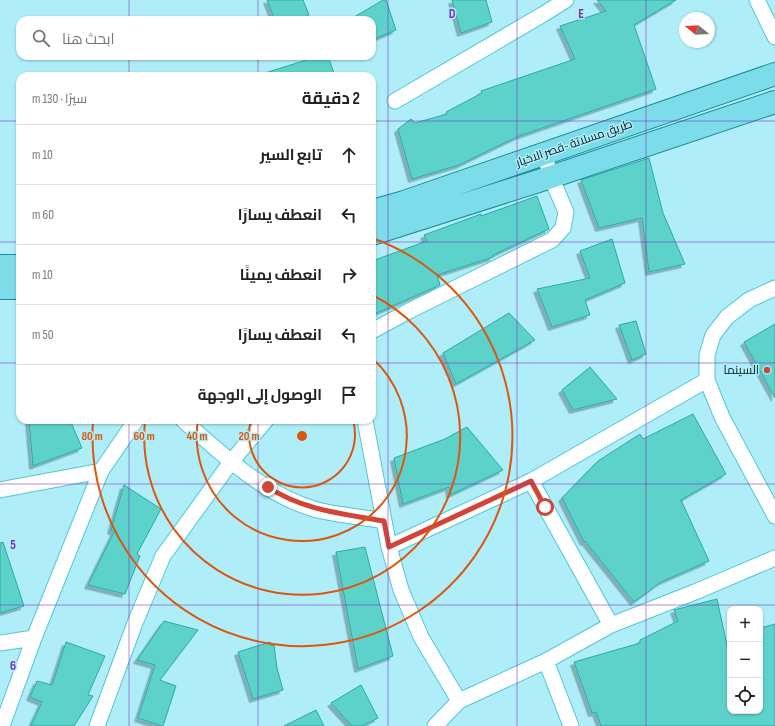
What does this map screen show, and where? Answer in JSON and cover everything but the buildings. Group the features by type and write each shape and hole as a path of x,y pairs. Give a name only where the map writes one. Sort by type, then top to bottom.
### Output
{"main road":[{"name":"طريق مسلاتة -قصر الاخيار","path":"376,210 404,202 775,74"},
{"path":"376,233 552,177 775,102"},
{"path":"0,266 16,266"},
{"path":"0,288 16,288"}],"street":[{"path":"395,101 566,0"},
{"path":"757,0 775,37"},
{"path":"376,329 552,240 563,228 566,212 544,153"},
{"path":"775,288 749,300 727,317 713,335 708,355 707,380 722,417 775,516"},
{"path":"389,547 531,481 707,380"},
{"path":"2,726 34,638 101,471 133,424"},
{"path":"188,424 231,462 280,496 317,510 384,521"},
{"path":"97,726 135,623 163,556 231,462 263,424"},
{"path":"366,424 389,547 401,590 421,637 459,700"},
{"path":"0,490 101,471"},
{"path":"531,481 611,625"},
{"path":"435,726 459,700 546,661 611,625 775,558"},
{"path":"0,643 34,638"},
{"path":"546,661 571,726"}],"place":[{"name":"السينما","path":"767,370"}],"route":[{"path":"268,487 280,496 317,510 384,521 389,547 531,481 545,507"}]}
